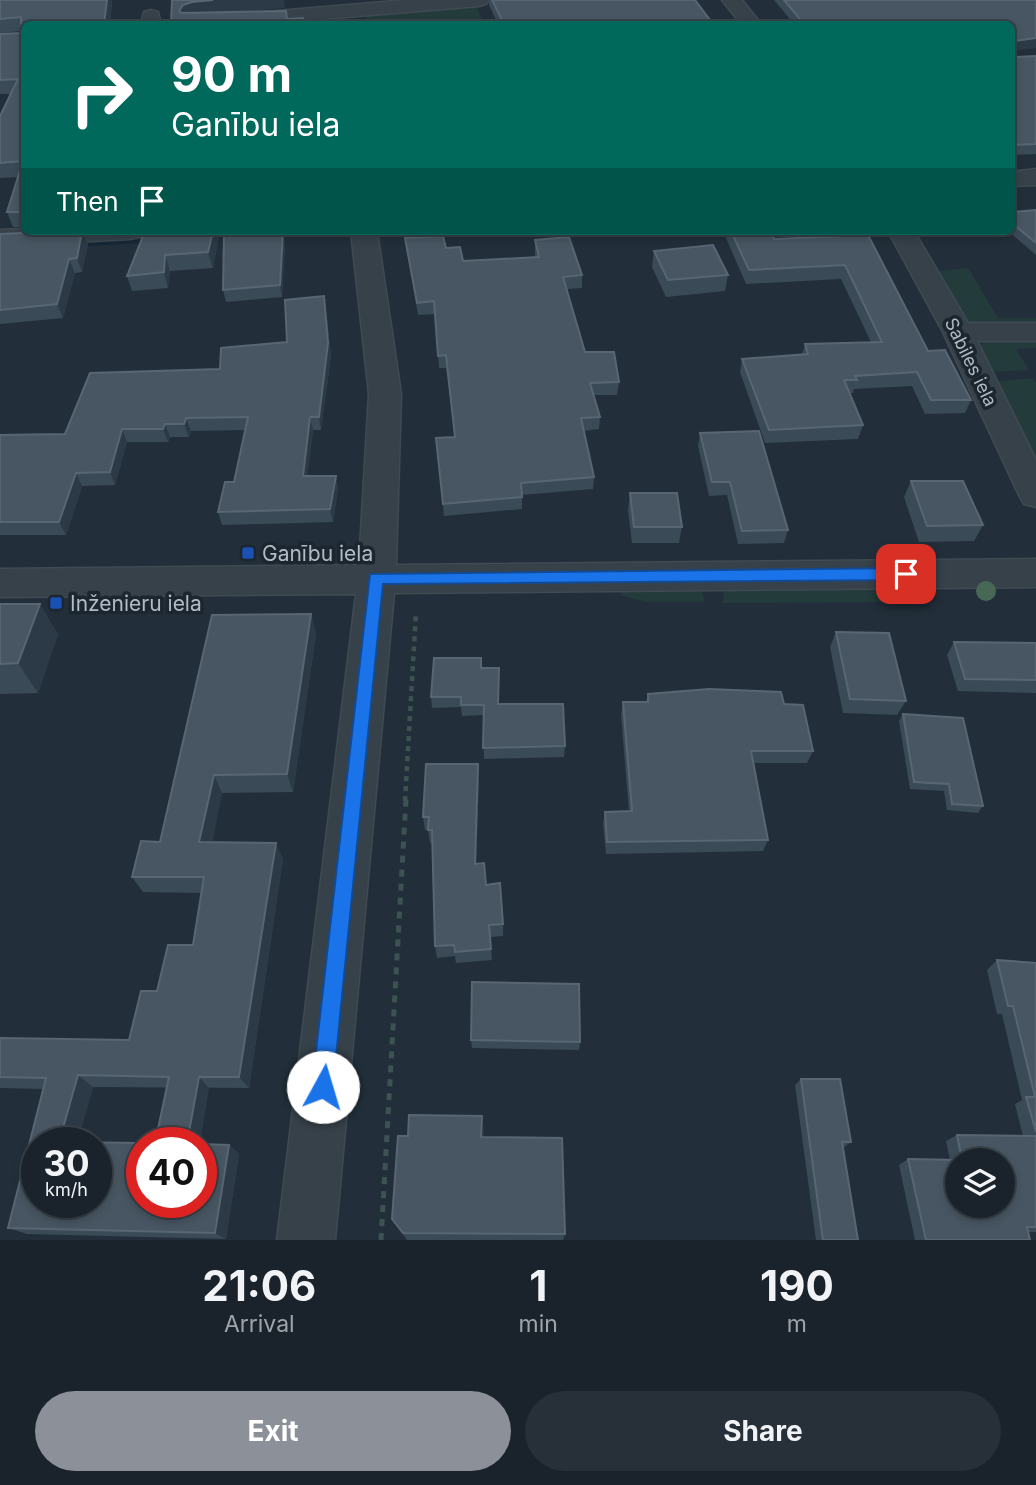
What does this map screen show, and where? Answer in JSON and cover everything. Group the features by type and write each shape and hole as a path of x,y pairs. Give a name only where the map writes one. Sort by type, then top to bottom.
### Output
{"street":[{"path":"230,21 479,0"},
{"path":"733,0 749,21"},
{"path":"1015,179 1036,177"},
{"path":"0,238 56,235"},
{"path":"306,1240 381,535 385,394 365,235"},
{"name":"Sabiles iela","path":"903,235 958,332 1036,495"},
{"path":"958,332 1036,332"},
{"path":"0,583 1036,573"}],"path":[{"path":"381,1240 417,604"}],"green space":[{"path":"475,4 483,21 366,21 365,12"},
{"path":"968,268 998,318 1036,318 1036,325 970,323 962,317 938,271"},
{"path":"1036,339 1036,348 1016,349 1029,370 990,372 979,346 988,340"},
{"path":"1033,378 1036,383 1036,463 995,382"},
{"path":"869,584 877,591 882,602 723,603 724,589"},
{"path":"622,588 701,590 705,602 646,602 620,595"}],"building":[{"path":"0,0 107,0 104,21 21,21 21,17 0,19"},
{"path":"172,0 213,0 192,2 183,5 179,11 286,11 287,19 303,18 304,21 171,21"},
{"path":"492,0 695,0 711,21 502,21"},
{"path":"784,0 1036,0 1036,38 1015,41 1015,21 802,21"},
{"path":"21,33 21,161 0,163 0,116 18,79 0,80 0,34"},
{"path":"1036,56 1036,144 1015,145 1015,57"},
{"path":"21,167 21,212 7,212"},
{"path":"1036,210 1036,243 1015,226 1015,212"},
{"path":"0,234 81,235 77,258 69,259 57,304 0,310"},
{"path":"143,235 212,235 208,252 165,255 164,272 127,276"},
{"path":"224,235 283,235 280,285 223,290"},
{"path":"733,235 772,235 774,239 868,235 928,351 945,350 971,400 931,400 917,372 855,376 857,380 844,380 863,425 769,430 742,359 808,354 805,344 882,342 845,265 749,270"},
{"path":"443,236 446,248 460,247 463,261 539,257 535,240 569,237 582,275 563,277 585,352 614,352 619,382 590,383 600,417 581,418 594,477 521,483 522,497 443,504 436,438 455,437 446,355 438,356 434,301 417,303 405,238"},
{"path":"713,245 728,275 668,280 654,251"},
{"path":"324,296 328,343 319,417 310,417 303,476 336,476 330,509 218,512 225,482 234,482 248,417 186,418 184,424 165,424 163,429 122,429 110,472 76,473 59,522 0,522 0,435 65,434 90,373 220,369 221,348 287,342 285,300"},
{"path":"759,431 788,530 742,531 730,482 712,482 700,433"},
{"path":"911,481 963,481 983,525 927,526"},
{"path":"630,493 677,493 682,527 634,527"},
{"path":"0,604 40,604 18,663 0,664"},
{"path":"311,614 287,774 214,775 199,842 276,843 239,1077 199,1077 190,1127 158,1127 169,1077 78,1075 63,1127 34,1127 46,1078 0,1077 0,1038 129,1040 141,991 157,991 168,945 193,945 204,877 132,877 141,841 160,842 212,615"},
{"path":"836,632 889,633 906,701 850,699"},
{"path":"954,642 1036,643 1036,680 965,679"},
{"path":"434,658 481,658 481,668 499,668 498,704 563,704 565,746 483,748 484,705 461,705 461,697 431,697"},
{"path":"709,689 781,692 784,704 803,705 813,751 751,751 768,840 607,842 605,812 632,811 623,702 648,702 648,694"},
{"path":"903,714 963,718 983,806 952,804 949,784 914,782"},
{"path":"426,764 478,764 475,864 484,863 486,885 500,883 503,924 489,925 491,949 455,952 454,945 435,946 432,830 428,830 429,817 423,817"},
{"path":"997,960 1036,963 1036,1132 1026,1097 1035,1097 1013,1006 1008,1006"},
{"path":"472,982 579,984 580,1042 471,1040"},
{"path":"801,1079 840,1079 851,1142 842,1142 858,1240 823,1240"},
{"path":"409,1115 482,1116 481,1137 562,1138 565,1234 403,1233 392,1219 398,1136 408,1136"},
{"path":"957,1135 1036,1136 1036,1227 1027,1227 1030,1240 926,1240 908,1159 945,1160 945,1218 1015,1218 1015,1148 960,1148"},
{"path":"112,1143 126,1143 126,1218 217,1218 217,1145 229,1145 215,1233 8,1228 21,1177 21,1218 112,1218"}],"waterway":[{"path":"74,245 152,240"}],"place":[{"name":"Ganību iela","path":"248,553"},
{"name":"Inženieru iela","path":"56,603"}],"route":[{"path":"323,1087 376,579 906,574"}]}
